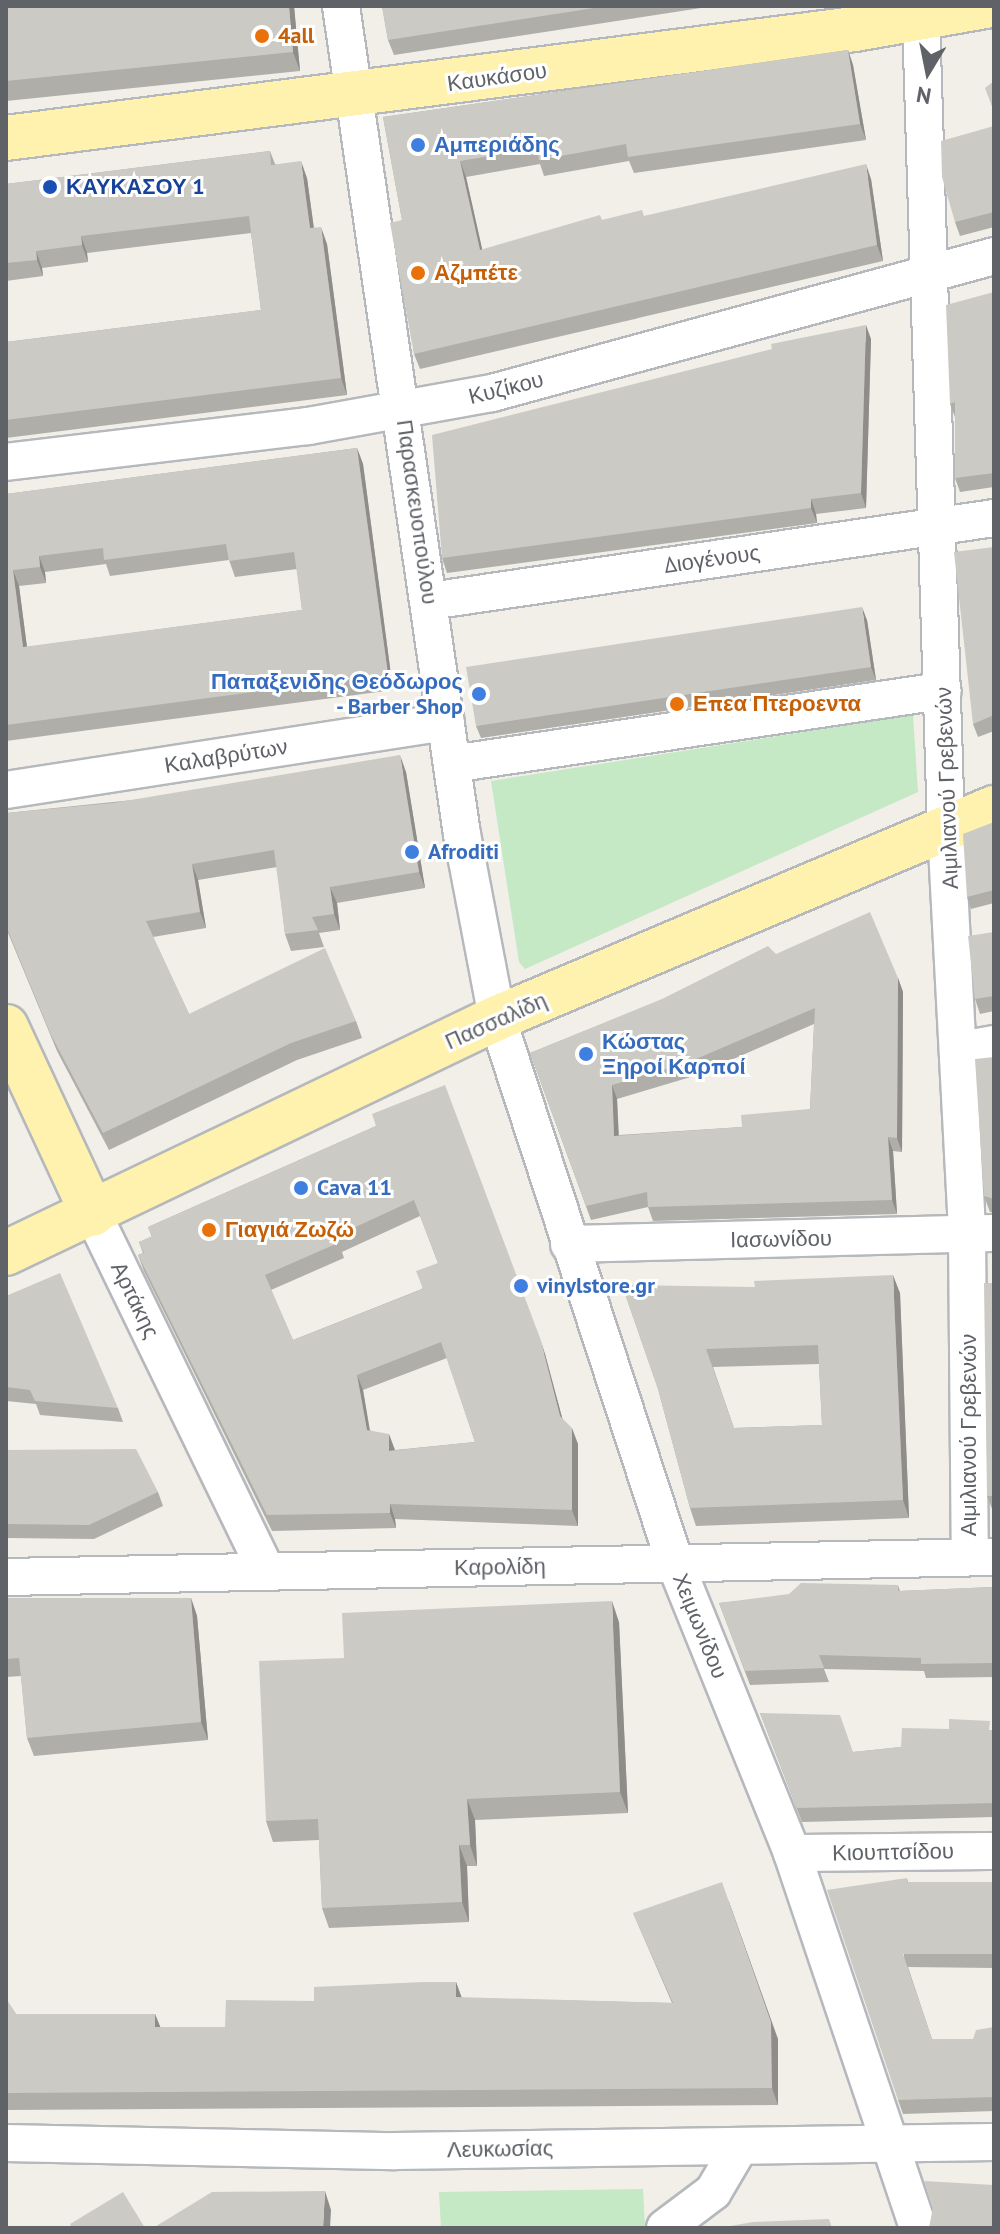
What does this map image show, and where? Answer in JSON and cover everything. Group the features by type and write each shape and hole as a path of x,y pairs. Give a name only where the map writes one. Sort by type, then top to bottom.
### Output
{"main road":[{"name":"Καυκάσου","path":"6,138 355,96 921,18 985,6"},
{"name":"Πασσαλίδη","path":"6,1253 497,1018 994,808"},
{"name":"Αρτάκης","path":"6,1027 93,1214"}],"street":[{"name":"Παρασκευοπούλου","path":"341,6 403,411 452,764 497,1018"},
{"name":"Αιμιλιανού Γρεβενών","path":"921,18 940,526 946,829 977,1047 982,1557"},
{"name":"Κυζίκου","path":"6,462 403,411 492,393 994,256"},
{"name":"Διογένους","path":"430,601 994,518"},
{"path":"452,764 943,691"},
{"name":"Καλαβρύτων","path":"6,790 446,722"},
{"name":"Χειμωνίδου","path":"497,1018 675,1563 792,1853 918,2228"},
{"name":"Αρτάκης","path":"93,1214 266,1571"},
{"name":"Ιασωνίδου","path":"569,1244 980,1234"},
{"name":"Καρολίδη","path":"6,1577 982,1557"},
{"name":"Κιουπτσίδου","path":"792,1853 994,1851"},
{"name":"Λευκωσίας","path":"6,2143 395,2151 994,2142"},
{"path":"665,2228 713,2192 740,2146"}],"green space":[{"path":"913,715 918,792 525,969 519,962 491,781"},
{"path":"643,2189 645,2228 441,2228 439,2192"}],"building":[{"path":"6,6 289,6 293,52 6,81"},
{"path":"382,6 607,6 388,40"},
{"path":"848,50 860,124 628,157 626,144 539,160 537,148 460,161 480,250 600,215 602,220 642,210 644,216 866,164 877,245 414,354 390,223 402,220 383,117"},
{"path":"994,81 994,112 985,88"},
{"path":"994,126 994,212 955,222 942,177 941,141"},
{"path":"270,151 271,165 301,161 310,228 321,227 341,378 6,420 6,342 261,310 249,216 81,236 82,245 36,251 37,260 6,263 6,184"},
{"path":"994,292 994,473 955,478 955,402 950,404 946,305"},
{"path":"866,325 861,493 811,499 811,508 442,558 432,435 772,349 771,344"},
{"path":"357,448 388,674 6,725 6,494","holes":["226,544 229,561 294,552 302,610 23,647 13,570 40,567 39,556 103,548 104,560"]},
{"path":"994,547 994,715 973,724 954,552"},
{"path":"862,607 871,667 476,726 466,667"},
{"path":"400,755 419,872 330,887 334,914 312,917 318,930 285,934 274,850 192,864 200,912 146,921 189,1014 325,948 356,1021 291,1043 103,1133 51,1035 6,926 6,813 113,803"},
{"path":"994,822 994,890 967,897 963,834"},
{"path":"870,912 898,978 897,1138 888,1137 892,1200 648,1207 647,1192 586,1206 530,1053 662,999 768,946 776,954","holes":["815,1008 810,1109 741,1115 742,1127 614,1136 612,1085 689,1062"]},
{"path":"994,932 994,996 975,999 968,936"},
{"path":"994,1057 994,1199 984,1196 975,1059"},
{"path":"445,1085 540,1338 560,1416 572,1428 572,1510 390,1504 390,1513 267,1515 138,1255 144,1253 139,1242 152,1236 148,1227 376,1126 372,1114","holes":["414,1200 438,1263 416,1271 423,1289 293,1340 265,1275 338,1243 336,1236","441,1342 475,1442 389,1451 389,1434 367,1430 357,1375"]},
{"path":"60,1273 118,1408 35,1401 30,1390 6,1387 6,1296"},
{"path":"893,1275 903,1500 690,1508 658,1389 622,1285 755,1287 754,1281","holes":["818,1345 822,1425 734,1428 706,1349"]},
{"path":"984,1283 994,1283 994,1496 987,1496"},
{"path":"136,1449 158,1492 89,1525 6,1524 6,1450"},
{"path":"801,1583 898,1585 898,1591 994,1587 994,1663 921,1664 921,1658 819,1655 824,1668 745,1671 719,1603 789,1594"},
{"path":"6,1598 191,1598 201,1722 27,1738 19,1658 6,1659"},
{"path":"612,1601 620,1792 467,1799 470,1845 459,1845 462,1902 322,1908 318,1819 266,1821 259,1661 344,1658 342,1613"},
{"path":"760,1713 840,1715 853,1752 901,1747 902,1728 949,1729 949,1719 990,1721 989,1730 994,1730 994,1803 797,1808"},
{"path":"907,1878 907,1882 994,1882 994,1954 903,1954 932,2039 973,2039 976,2030 994,2027 994,2097 898,2100 827,1890"},
{"path":"722,1882 771,2022 772,2088 6,2093 6,1999 16,2014 155,2014 155,2027 225,2027 226,2000 314,2001 314,1987 456,1982 456,1997 673,2003 633,1913"},
{"path":"924,2181 994,2185 994,2228 929,2228 933,2207"},
{"path":"325,2191 323,2228 153,2228 212,2192"},
{"path":"123,2192 145,2228 72,2228 70,2224"},
{"path":"829,2219 832,2228 719,2228 753,2222"}],"place":[{"name":"4all","path":"262,36"},
{"name":"Αμπεριάδης","path":"418,145"},
{"name":"ΚΑΥΚΑΣΟΥ 1","path":"50,187"},
{"name":"Αζμπέτε","path":"418,273"},
{"name":"Παπαξενιδης Θεόδωρος - Barber Shop","path":"479,694"},
{"name":"Επεα Πτεροεντα","path":"677,704"},
{"name":"Afroditi","path":"412,852"},
{"name":"Κώστας Ξηροί Καρποί","path":"586,1054"},
{"name":"Cava 11","path":"301,1188"},
{"name":"Γιαγιά Ζωζώ","path":"209,1230"},
{"name":"vinylstore.gr","path":"521,1286"}]}
